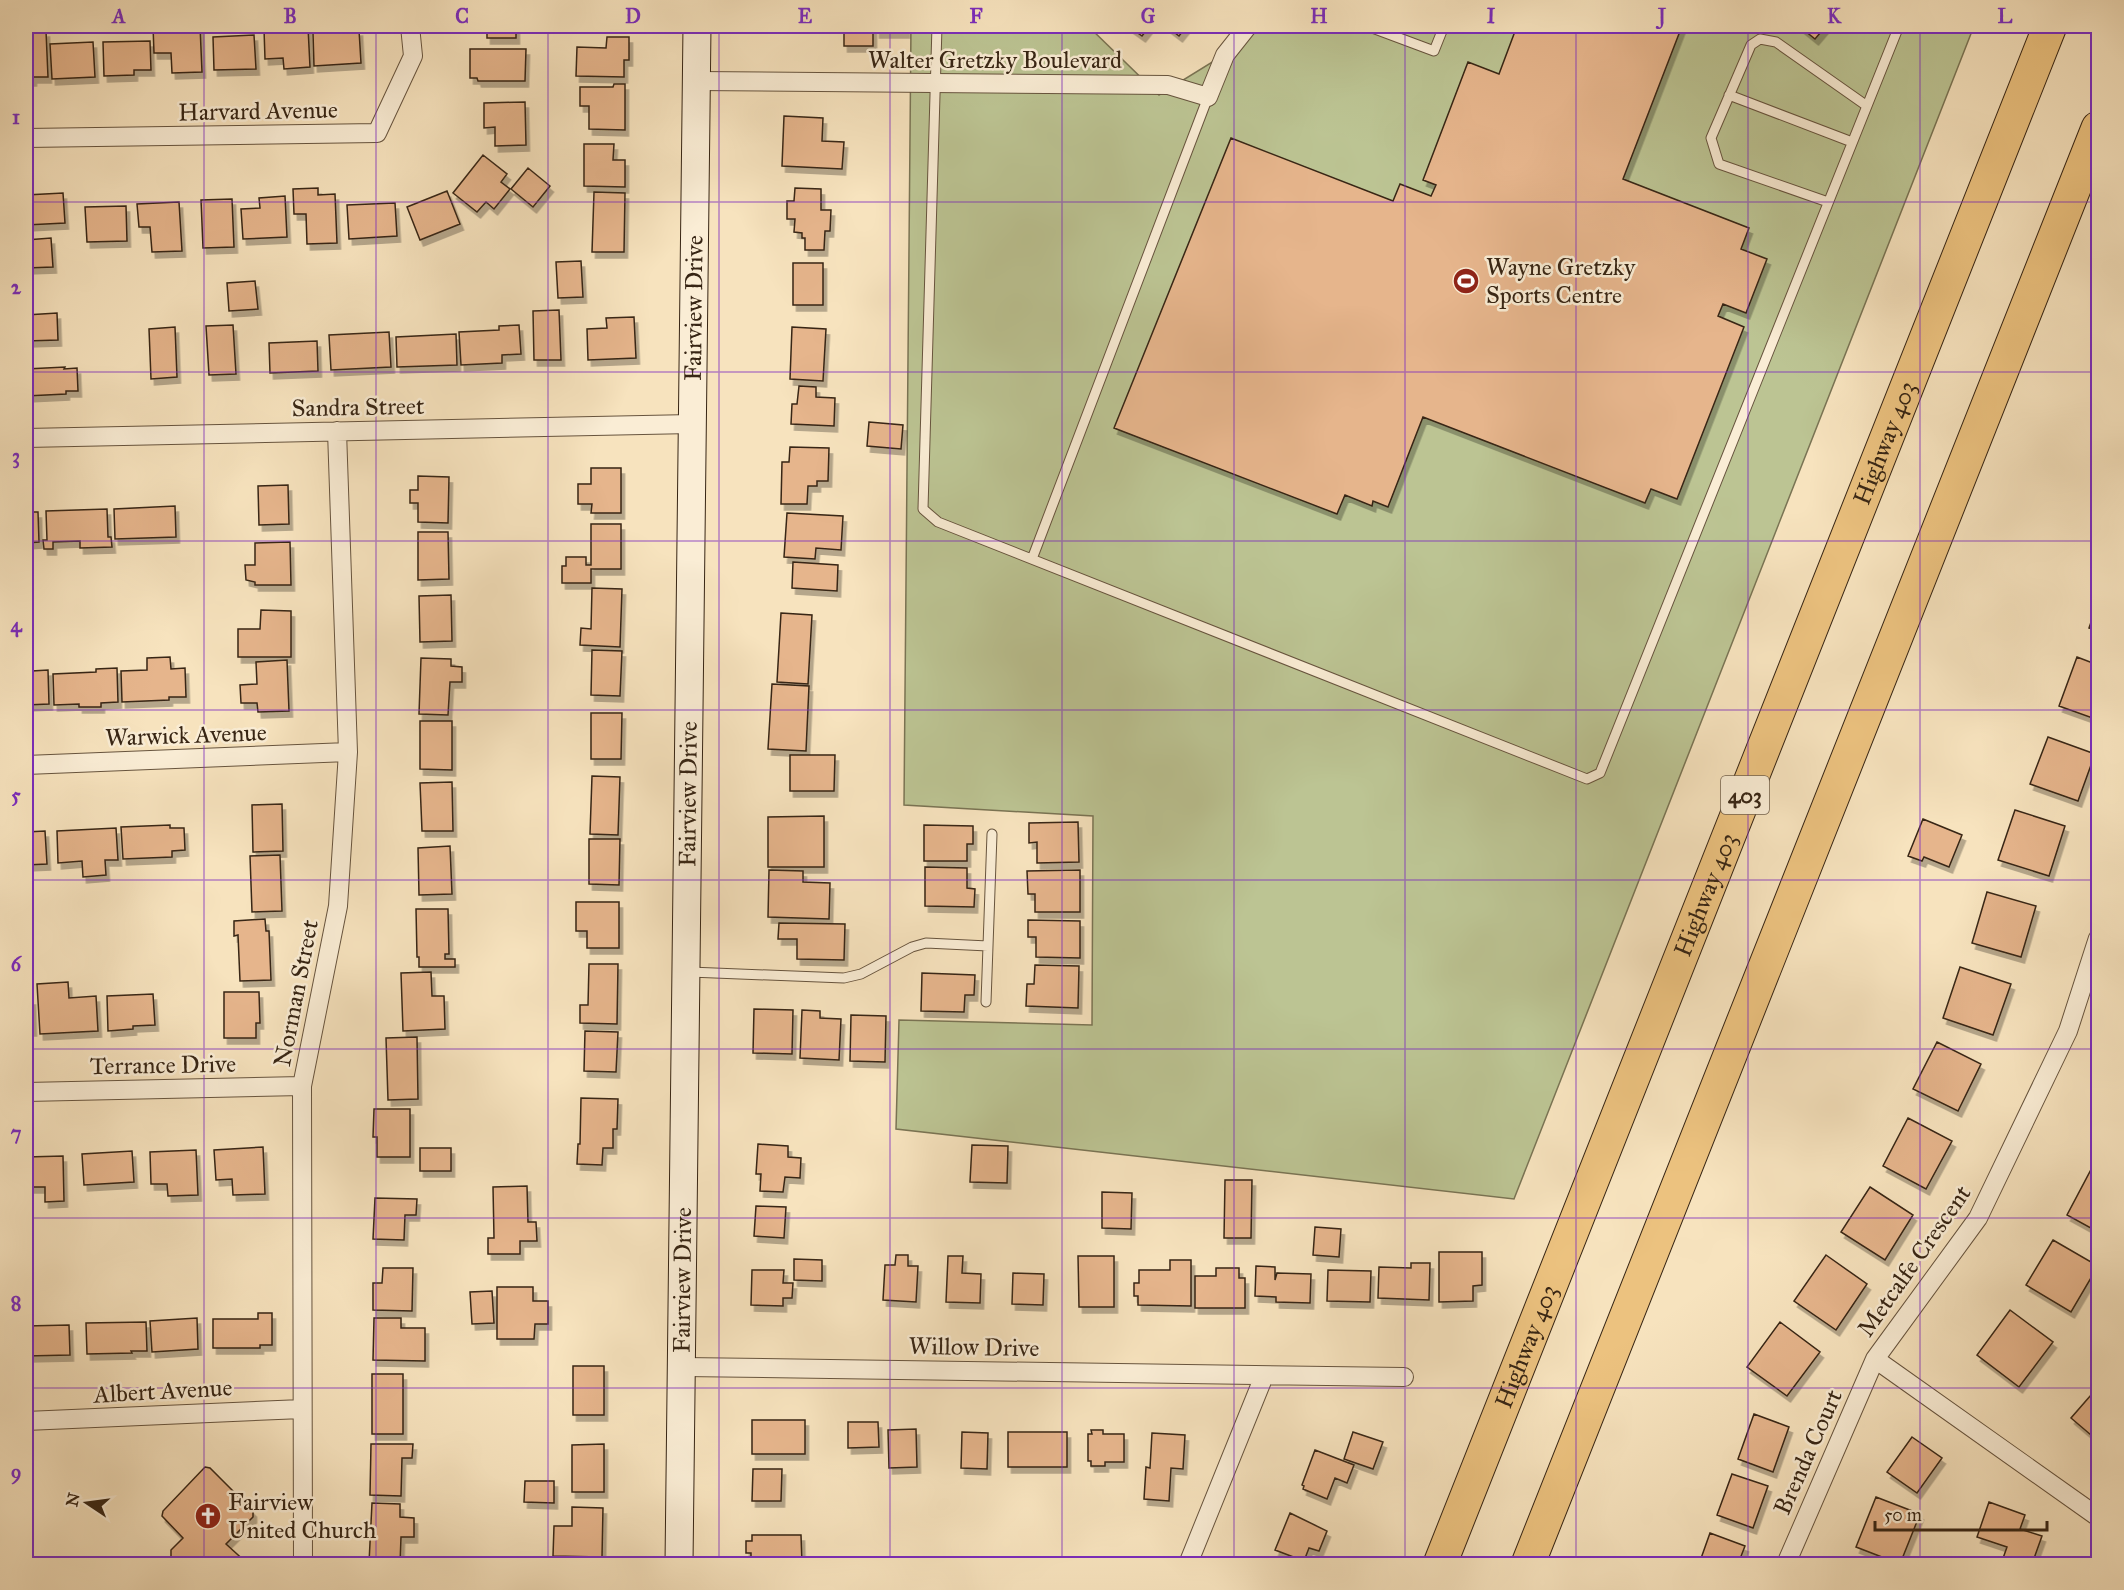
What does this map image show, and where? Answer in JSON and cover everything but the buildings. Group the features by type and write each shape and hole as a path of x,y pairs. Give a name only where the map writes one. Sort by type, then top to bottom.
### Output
{"highway":[{"name":"Highway 403","path":"1440,1564 2050,26"},
{"path":"1528,1564 2098,128"}],"main road":[{"name":"Fairview Drive","path":"679,1564 683,1367 696,26"}],"street":[{"name":"Harvard Avenue","path":"26,138 376,133 413,56 410,26"},
{"path":"1208,97 1225,55 1248,26"},
{"name":"Walter Gretzky Boulevard","path":"696,81 1168,85 1208,97"},
{"name":"Sandra Street","path":"26,438 692,424"},
{"name":"Norman Street","path":"303,1564 302,1086 338,906 348,752 337,431"},
{"name":"Warwick Avenue","path":"26,765 348,752"},
{"name":"Metcalfe Crescent","path":"2098,938 2068,1031 1978,1218 1875,1359 2098,1517"},
{"name":"Terrance Drive","path":"26,1092 302,1086"},
{"name":"Brenda Court","path":"1786,1564 1875,1359"},
{"name":"Willow Drive","path":"683,1367 1404,1377"},
{"path":"1188,1564 1264,1376"},
{"name":"Albert Avenue","path":"26,1421 302,1409"}],"lane":[{"path":"937,26 923,509 938,522 1587,779 1600,773 1899,26"},
{"path":"1367,26 1434,51 1444,26"},
{"path":"1828,202 1719,164 1711,138 1751,45 1760,39 1776,42 1867,106"},
{"path":"1729,95 1852,142"},
{"path":"1032,559 1208,97"},
{"path":"986,1002 992,834"},
{"path":"687,972 844,978 861,974 912,947 926,943 988,946"}],"green space":[{"path":"911,26 1088,26 1159,95 1240,45 1257,26 1974,26 1514,1199 896,1129 899,1020 1092,1025 1093,816 904,805"}],"place":[{"name":"Wayne Gretzky Sports Centre","path":"1466,281"},
{"name":"Fairview United Church","path":"208,1516"}]}
